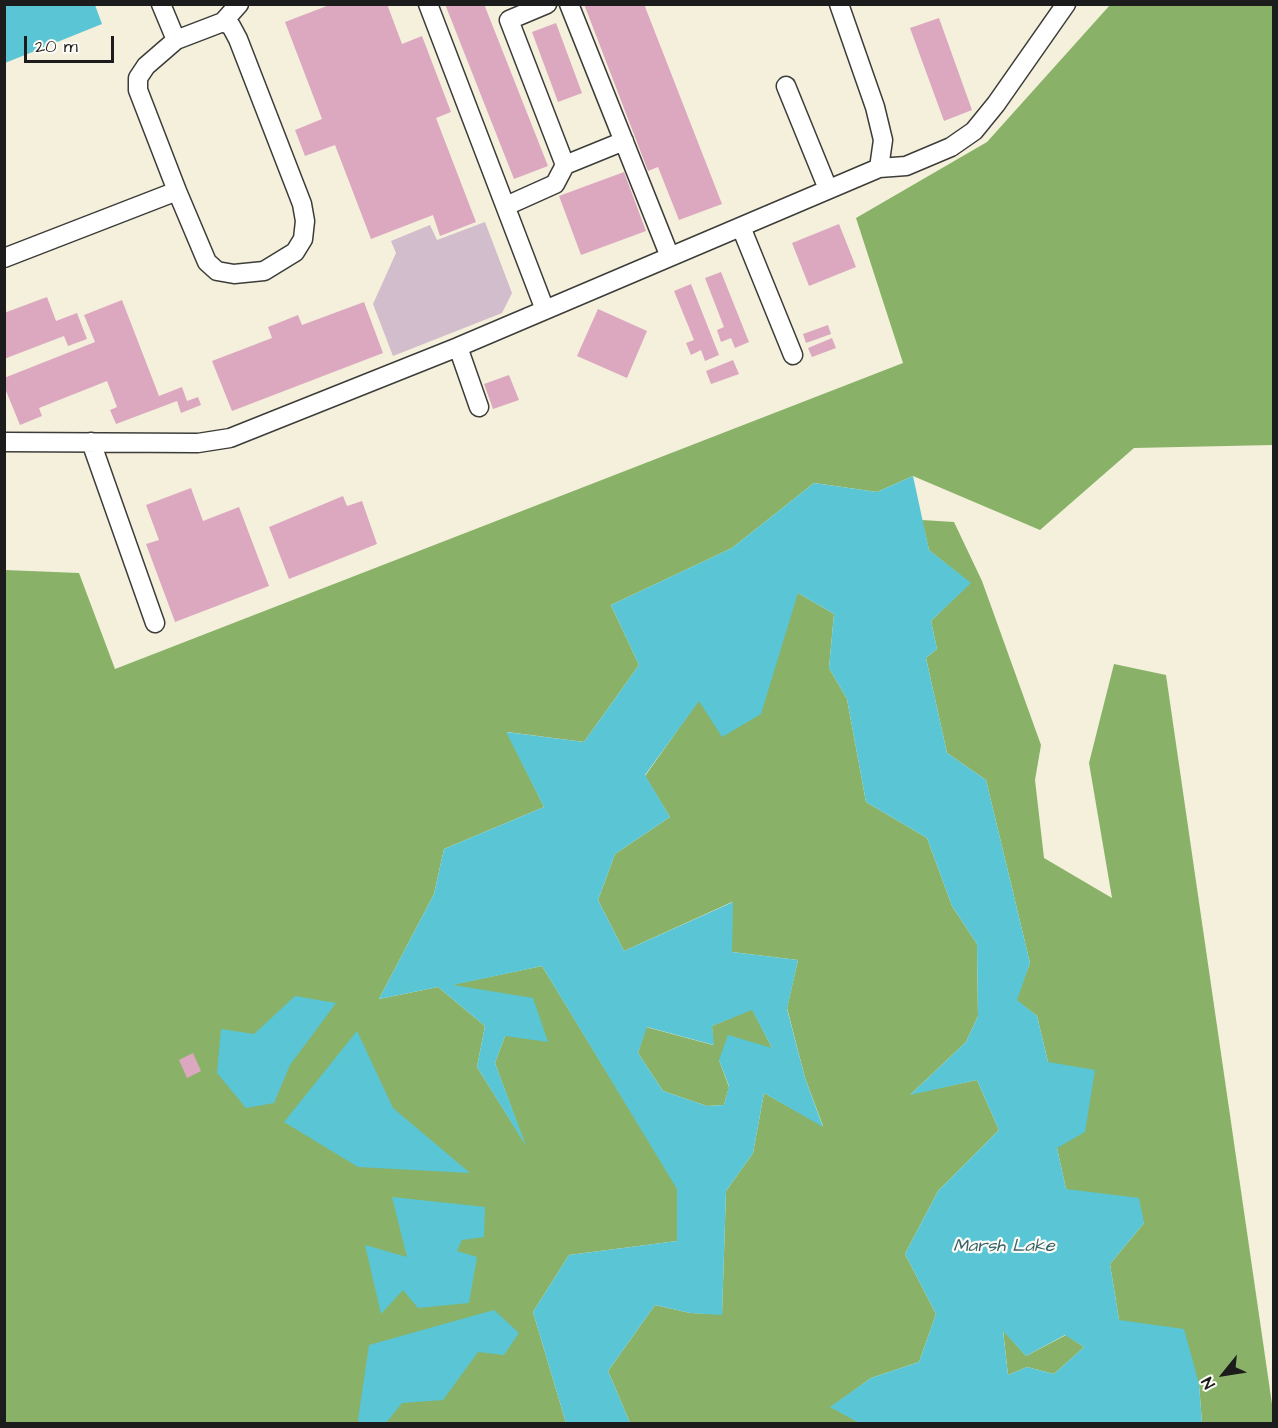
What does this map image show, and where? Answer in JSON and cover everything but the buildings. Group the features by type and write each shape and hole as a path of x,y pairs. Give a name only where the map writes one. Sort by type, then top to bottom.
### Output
{"lane":[{"path":"161,4 176,40"},
{"path":"223,22 231,26 238,39 302,204 305,221 303,239 296,252 264,271 234,274 217,271 207,262 138,90 138,78 146,66 176,40 223,22 239,4"},
{"path":"428,4 545,310"},
{"path":"547,4 509,20 565,165"},
{"path":"569,4 670,257"},
{"path":"839,4 875,107 883,140 879,168"},
{"path":"4,442 198,443 230,438 458,347 879,168 906,166 951,147 974,131 996,104 1066,4"},
{"path":"786,86 828,189"},
{"path":"506,206 555,184 565,165 624,141"},
{"path":"4,258 177,191"},
{"path":"741,226 793,354"},
{"path":"458,347 479,406"},
{"path":"91,442 155,623"}],"shaded area":[{"path":"485,222 512,293 502,313 393,356 373,304 396,253 391,241 430,225 437,240"}],"green space":[{"path":"1110,5 1273,5 1273,445 1134,448 1040,530 913,476 877,492 814,483 732,548 611,605 639,665 584,742 507,732 544,807 444,849 434,894 379,999 438,987 485,1026 477,1067 524,1142 495,1063 505,1036 451,985 542,966 678,1189 677,1241 569,1255 533,1312 566,1423 5,1424 5,570 79,573 115,669 903,363 856,218 987,142"},
{"path":"922,520 954,522 982,581 1041,745 1035,780 1044,858 1112,898 1089,763 1114,664 1166,675 1273,1423 1202,1423 1199,1384 1119,1320 1110,1264 1144,1223 1066,1189 1057,1148 1048,1062 1037,1016 1016,1000 1030,963 986,780 947,753 926,658 937,649 931,621 970,583 929,550"},
{"path":"798,593 834,614 829,668 847,699 866,802 927,838 952,906 977,944 978,1016 966,1042 911,1094 977,1080 999,1130 938,1191 905,1254 936,1314 919,1362 871,1378 831,1407 861,1423 630,1423 608,1371 655,1305 690,1313 722,1314 726,1191 753,1153 764,1093 823,1126 805,1078 787,1008 798,960 732,952 732,902 624,951 598,900 615,854 670,817 645,776 699,700"},
{"path":"752,1009 772,1048 719,1060 729,1087 724,1105 707,1106 663,1091 638,1053 646,1027 713,1045 712,1026"},
{"path":"1003,1330 1026,1356 1066,1335 1084,1347 1054,1374 1027,1367 1008,1375"}],"water":[{"path":"5,4 95,5 102,24 5,63"},
{"name":"Marsh Lake","path":"913,476 929,550 971,583 931,621 937,649 926,658 947,753 986,780 1030,963 1017,1000 1037,1016 1048,1062 1095,1070 1085,1132 1057,1148 1066,1189 1139,1198 1144,1223 1110,1264 1119,1320 1184,1329 1199,1384 1202,1423 861,1424 830,1407 871,1378 919,1362 936,1314 905,1254 938,1191 999,1130 977,1080 910,1095 966,1042 978,1016 977,944 952,906 927,838 866,802 847,699 829,668 834,614 798,593 761,714 722,737 699,701 645,775 670,817 615,854 598,900 624,951 733,902 732,952 798,960 787,1009 805,1078 823,1127 764,1093 753,1153 726,1191 722,1315 690,1313 655,1305 608,1371 630,1423 566,1423 533,1312 569,1255 677,1241 677,1189 542,966 453,985 533,998 548,1042 505,1036 495,1063 526,1146 477,1067 485,1026 438,987 379,999 434,894 444,849 544,807 506,732 584,742 639,665 611,605 732,548 814,483 877,492","holes":["752,1010 772,1048 728,1035 719,1060 729,1086 724,1105 707,1106 663,1091 638,1053 647,1027 714,1045 712,1026","1003,1331 1026,1356 1065,1335 1084,1347 1054,1374 1027,1367 1008,1375"]},
{"path":"295,996 336,1003 290,1065 274,1103 246,1108 217,1073 221,1029 254,1034"},
{"path":"357,1031 393,1108 470,1173 358,1167 284,1122"},
{"path":"392,1197 485,1207 484,1237 462,1240 457,1251 477,1257 469,1303 418,1308 403,1290 381,1314 365,1245 407,1257"},
{"path":"494,1310 519,1333 504,1355 478,1352 443,1400 402,1403 386,1423 360,1423 358,1420 369,1345"}]}
